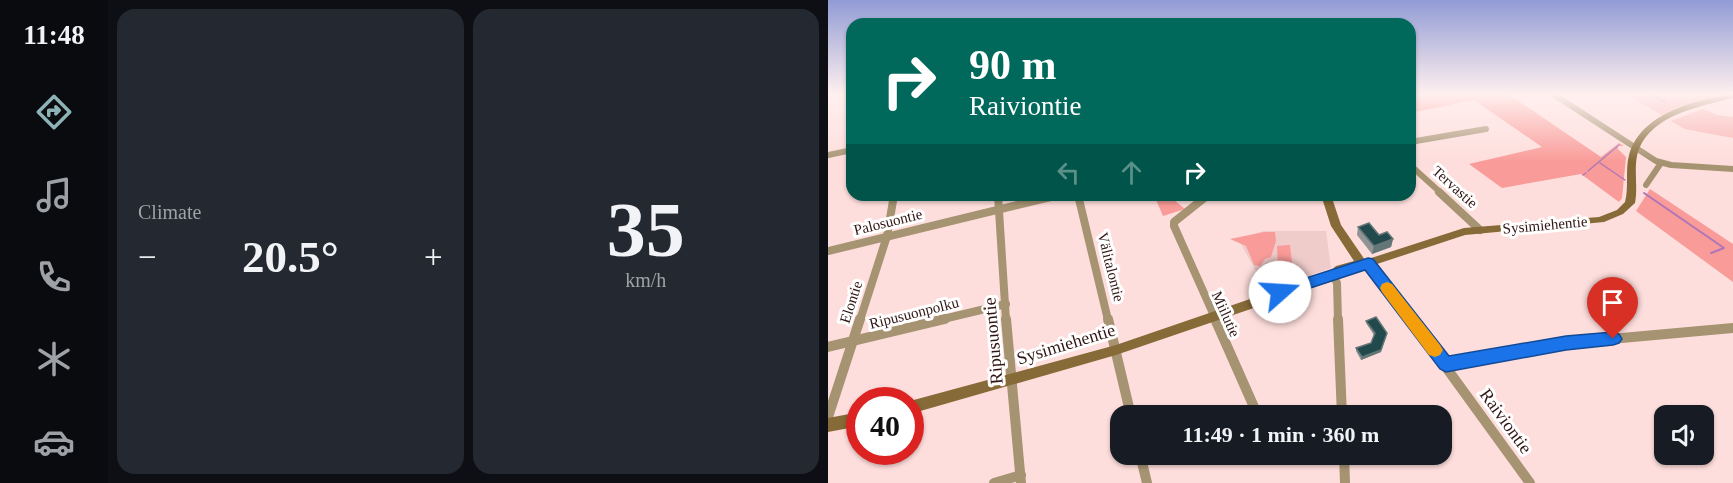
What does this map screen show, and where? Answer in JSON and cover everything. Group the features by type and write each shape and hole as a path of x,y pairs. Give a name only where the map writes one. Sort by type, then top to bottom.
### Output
{"street":[{"path":"1587,117 1635,149 1661,163 1733,169"},
{"path":"1635,149 1647,132 1668,117"},
{"path":"1416,141 1486,129"},
{"name":"Sysimiehentie","path":"924,404 1116,350 1212,315 1333,274 1344,273 1458,233 1586,223 1620,212 1628,206 1631,199 1635,149"},
{"path":"828,155 846,151"},
{"path":"1646,185 1661,163"},
{"name":"Tervastie","path":"1416,171 1480,230"},
{"name":"Elontie","path":"828,417 887,236 893,201"},
{"name":"Ripusuontie","path":"999,201 1021,479"},
{"name":"Palosuontie","path":"828,251 1033,201"},
{"name":"Välitalontie","path":"1079,201 1128,405"},
{"name":"Miilutie","path":"1200,201 1174,222 1174,226 1253,405"},
{"path":"1328,201 1333,221 1365,264"},
{"name":"Raiviontie","path":"1365,264 1446,364 1530,483"},
{"path":"1333,274 1337,283 1342,405"},
{"name":"Ripusuonpolku","path":"828,347 1006,304"},
{"path":"1446,364 1566,343 1733,327"},
{"path":"828,425 846,422"},
{"path":"1143,465 1147,483"},
{"path":"1344,465 1345,483"},
{"path":"994,483 1021,479"}],"shaded area":[{"path":"1498,117 1541,117 1601,157 1619,143 1624,146 1618,146 1626,157 1622,198 1619,202 1581,174 1502,188 1469,164 1542,147"},
{"path":"1683,117 1733,117 1733,138 1685,129 1671,121"},
{"path":"1650,189 1733,244 1733,282 1636,211"},
{"path":"1157,201 1175,201 1185,209 1163,216"},
{"path":"1264,231 1326,231 1331,268 1267,291 1238,239"},
{"path":"1275,232 1276,241 1271,257 1265,259 1260,266 1254,265 1246,246 1230,239"},
{"path":"1290,245 1292,263 1278,269 1277,246"}],"building":[{"path":"1369,223 1379,235 1387,232 1393,239 1374,246 1358,227"},
{"path":"1376,317 1387,333 1381,350 1362,357 1356,348 1371,343 1375,333 1366,321"}],"waterway":[{"path":"1588,171 1619,145"},
{"path":"1600,163 1625,180"},
{"path":"1644,193 1724,248 1711,253"}],"slow traffic":[{"path":"1387,288 1435,350"}],"route":[{"path":"1280,292 1333,274 1344,273 1368,263 1446,364 1566,343 1613,339"}]}
